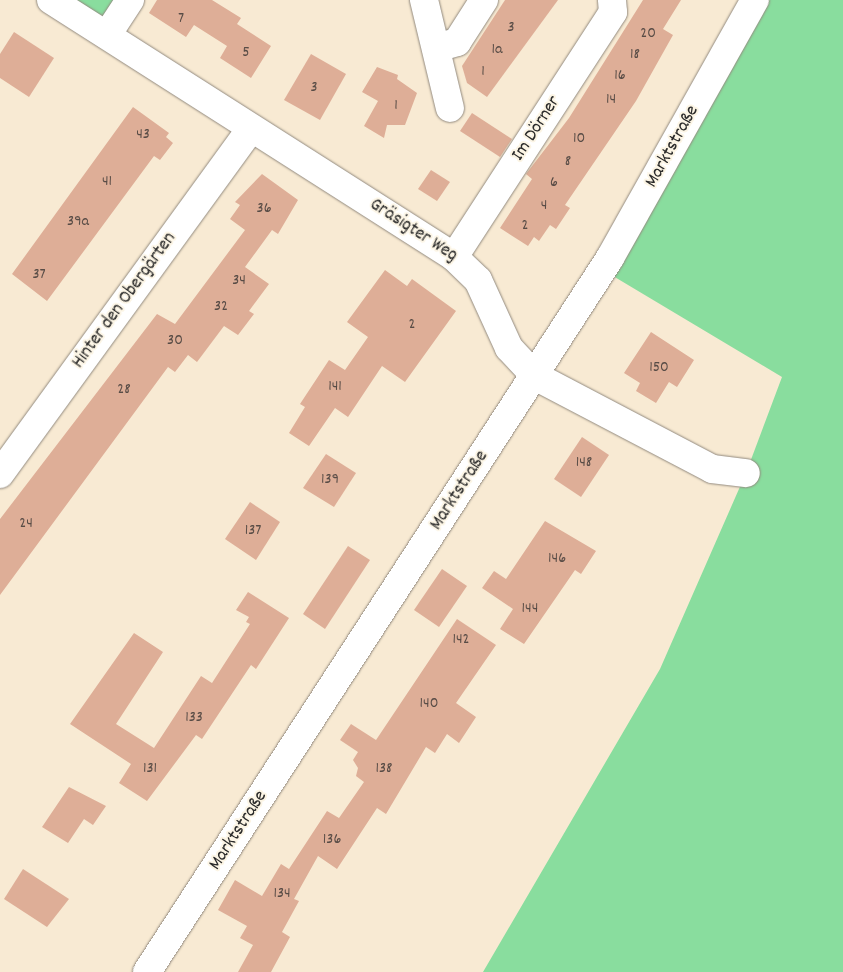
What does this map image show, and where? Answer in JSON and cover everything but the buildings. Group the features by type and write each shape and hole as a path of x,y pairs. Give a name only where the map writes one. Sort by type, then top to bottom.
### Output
{"street":[{"name":"Gräsigter Weg","path":"51,0 454,257 478,280 509,348 535,376 712,469 746,473"},
{"path":"107,35 130,0"},
{"path":"424,0 450,108"},
{"path":"436,48 458,42 484,0"},
{"name":"Im Dörner","path":"454,257 613,12 612,0"},
{"name":"Marktstraße","path":"147,972 610,258 755,0"},
{"name":"Hinter den Obergärten","path":"0,474 251,128"}],"green space":[{"path":"72,0 127,0 110,25"},
{"path":"767,0 843,0 843,972 483,972 660,669 746,473 782,377 613,276"}]}
